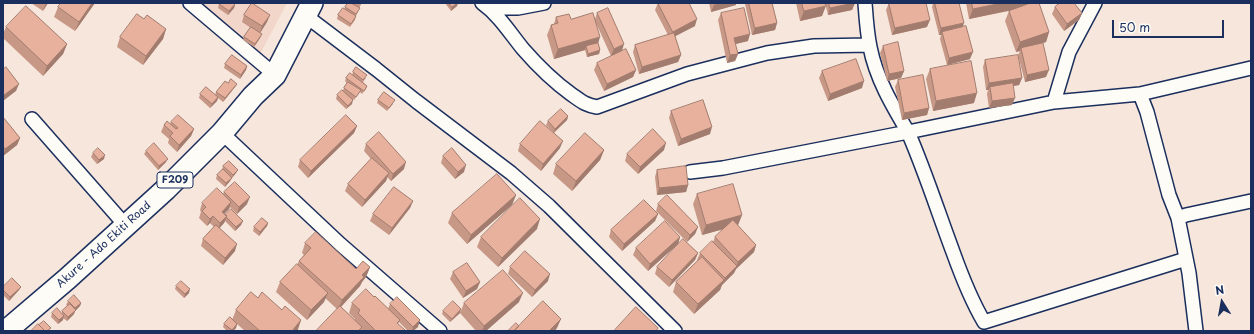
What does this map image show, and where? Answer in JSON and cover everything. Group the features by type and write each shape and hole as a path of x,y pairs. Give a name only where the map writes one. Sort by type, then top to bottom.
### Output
{"main road":[{"name":"Akure - Ado Ekiti Road","path":"6,331 126,226 166,189 222,133 253,96 275,74 309,10"}],"street":[{"path":"190,3 275,74"},
{"path":"485,6 518,8 544,3"},
{"path":"865,3 869,45 874,64 882,86 908,132 921,163 980,327 1186,259"},
{"path":"1054,102 1069,52 1095,3"},
{"path":"485,6 508,28 524,49 554,82 587,106 598,107 687,74 767,53 814,46 869,45"},
{"path":"309,10 376,69 511,173 549,206 675,331"},
{"path":"690,172 723,168 1054,102 1140,94 1251,68"},
{"path":"1140,94 1147,112 1169,195 1178,218 1191,286 1196,331"},
{"path":"32,119 126,226"},
{"path":"222,133 340,244 440,331"},
{"path":"1178,218 1251,201"}],"shaded area":[{"path":"193,3 287,3 259,56"}],"building":[{"path":"61,3 92,3 79,22 58,7"},
{"path":"252,3 270,15 262,26 244,15"},
{"path":"348,3 360,8 356,14 345,7"},
{"path":"449,3 458,3 452,7"},
{"path":"658,3 689,3 697,19 673,32"},
{"path":"749,3 772,3 777,23 755,28"},
{"path":"802,3 825,3 826,6 804,11"},
{"path":"829,3 854,3 830,8"},
{"path":"889,3 926,3 930,20 895,28"},
{"path":"935,3 959,3 964,23 941,28"},
{"path":"972,3 1002,3 973,9"},
{"path":"1031,3 1039,3 1049,32 1020,42 1009,11"},
{"path":"1060,3 1074,3 1082,13 1067,24 1055,7"},
{"path":"219,4 235,4 229,11"},
{"path":"26,6 67,44 47,66 6,27"},
{"path":"343,8 356,16 351,24 338,15"},
{"path":"608,8 624,44 614,49 597,13"},
{"path":"744,8 750,34 734,38 738,54 730,55 721,13"},
{"path":"593,13 600,37 558,49 551,25 558,23 556,17 569,14 571,19"},
{"path":"137,14 144,19 147,15 166,29 146,56 120,37"},
{"path":"966,26 973,52 949,58 942,32"},
{"path":"251,27 262,34 255,44 244,37"},
{"path":"674,33 681,55 642,67 635,45"},
{"path":"898,42 904,71 889,74 883,46"},
{"path":"598,43 600,50 588,54 586,46"},
{"path":"1043,43 1049,70 1027,75 1021,48"},
{"path":"626,49 636,70 607,84 597,63"},
{"path":"232,55 247,66 241,75 225,64"},
{"path":"1018,55 1022,78 989,83 985,60"},
{"path":"856,59 864,81 830,94 822,71"},
{"path":"971,61 977,93 936,101 930,69"},
{"path":"6,67 19,84 4,95 3,70"},
{"path":"356,67 367,75 363,80 353,72"},
{"path":"350,73 367,86 364,91 346,78"},
{"path":"923,75 929,108 904,113 898,80"},
{"path":"231,79 237,84 225,98 216,92 225,81 228,83"},
{"path":"348,82 361,90 356,97 344,88"},
{"path":"1013,83 1015,98 992,101 990,87"},
{"path":"206,87 218,97 212,104 200,94"},
{"path":"342,90 353,100 348,106 337,95"},
{"path":"384,92 395,100 389,108 378,100"},
{"path":"703,100 712,127 681,139 671,111"},
{"path":"561,109 568,116 555,129 548,121"},
{"path":"178,115 194,129 179,145 170,136 173,133 164,125 167,121 176,129 178,128 171,122"},
{"path":"346,115 357,126 311,171 300,160"},
{"path":"3,117 20,138 5,149 3,146"},
{"path":"540,121 563,141 543,164 520,144"},
{"path":"653,129 666,143 640,167 627,154"},
{"path":"379,132 406,162 393,174 366,144"},
{"path":"585,133 604,150 576,181 556,164"},
{"path":"154,143 168,159 159,166 146,151"},
{"path":"98,148 105,155 99,160 93,153"},
{"path":"452,148 466,165 458,172 443,156"},
{"path":"372,158 389,173 365,200 348,184"},
{"path":"229,161 238,170 233,175 223,166"},
{"path":"686,166 688,185 659,188 657,170"},
{"path":"223,169 232,178 226,183 217,175"},
{"path":"497,174 516,195 471,235 452,213"},
{"path":"235,182 250,197 239,207 224,192"},
{"path":"733,184 742,215 706,225 697,194"},
{"path":"394,187 413,201 392,228 373,214"},
{"path":"217,188 231,202 222,212 227,216 220,223 213,216 210,219 202,211 206,207 202,203"},
{"path":"667,195 698,227 690,235 658,204"},
{"path":"520,198 540,219 502,258 481,237"},
{"path":"644,200 658,214 624,244 611,230"},
{"path":"231,209 243,221 236,227 225,215"},
{"path":"262,218 268,223 260,232 254,227"},
{"path":"733,220 756,245 738,262 715,237"},
{"path":"665,221 680,237 650,264 636,248"},
{"path":"216,225 237,244 225,258 203,239"},
{"path":"316,232 356,269 363,261 370,267 362,275 364,277 342,300 299,261 311,248 305,243"},
{"path":"683,239 698,253 672,280 657,267"},
{"path":"712,241 737,266 725,278 700,253"},
{"path":"525,251 550,274 535,290 510,267"},
{"path":"702,257 724,280 698,304 676,282"},
{"path":"467,263 480,282 466,291 453,272"},
{"path":"297,264 328,293 311,310 280,282"},
{"path":"503,270 523,293 484,326 464,303"},
{"path":"12,278 21,287 10,297 3,290 3,287"},
{"path":"181,281 190,289 185,294 176,286"},
{"path":"366,289 400,320 397,323 405,330 404,331 376,331 358,313 360,310 352,303"},
{"path":"251,292 258,298 262,292 282,310 285,306 301,320 292,331 260,331 236,310"},
{"path":"74,295 81,303 75,308 68,301"},
{"path":"397,297 420,320 413,327 390,304"},
{"path":"453,301 461,309 452,319 443,311"},
{"path":"543,301 561,319 549,331 514,331"},
{"path":"70,304 76,310 68,317 62,311"},
{"path":"340,306 362,327 358,331 316,331"},
{"path":"636,307 658,328 656,331 614,331"},
{"path":"57,308 64,316 59,320 52,313"},
{"path":"230,317 237,324 232,330 224,324"},
{"path":"44,321 51,328 47,331 39,325"},
{"path":"516,323 519,326 514,331 508,331"},
{"path":"38,324 45,331 31,331"}]}
